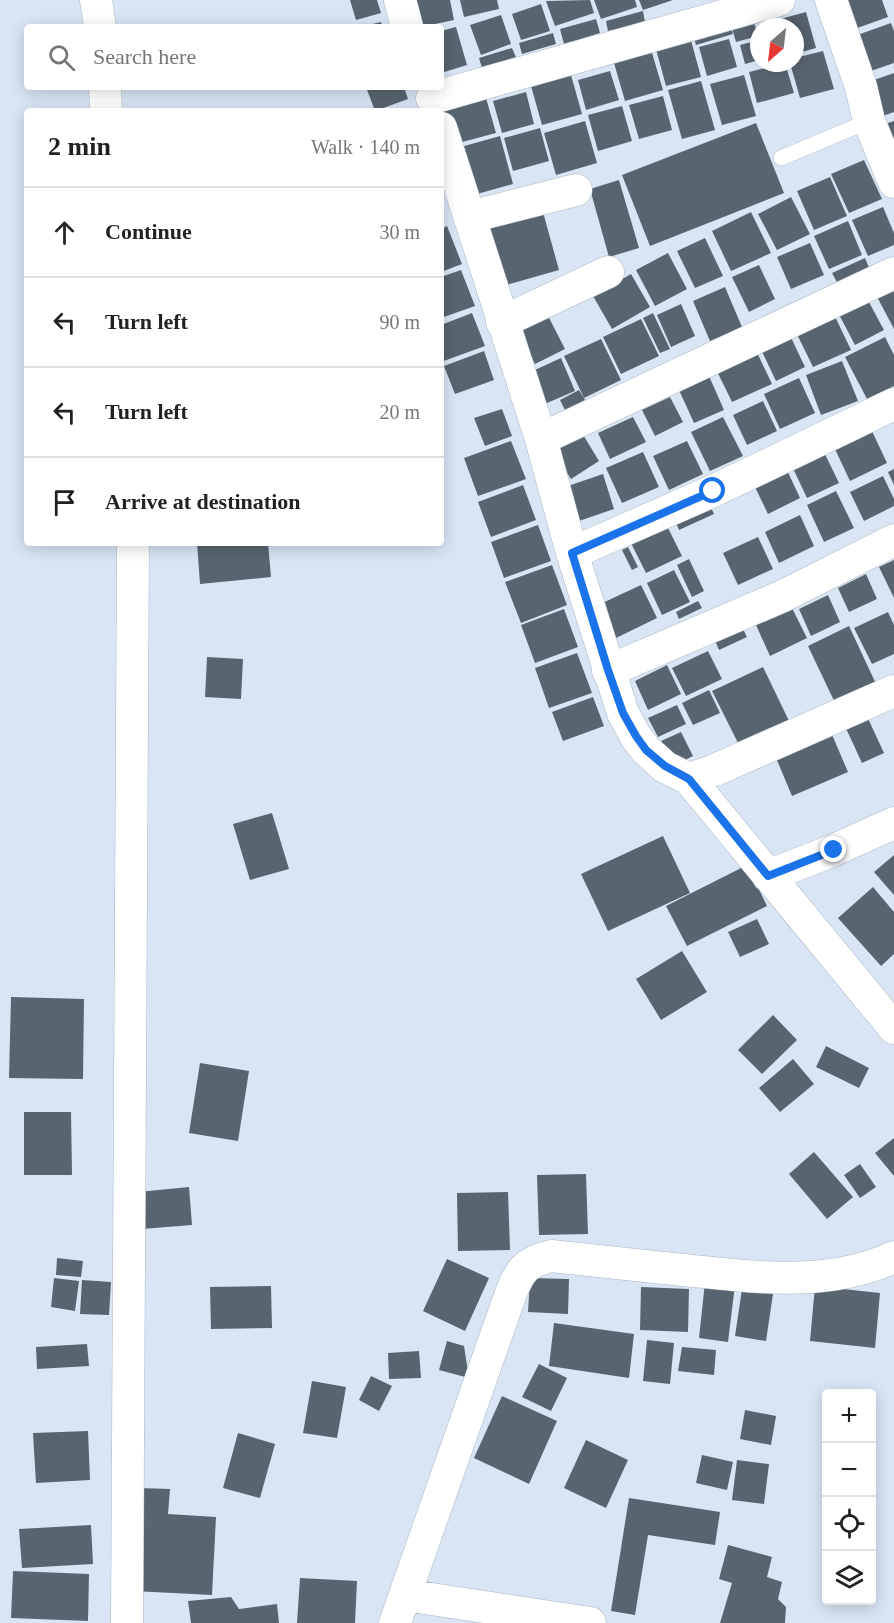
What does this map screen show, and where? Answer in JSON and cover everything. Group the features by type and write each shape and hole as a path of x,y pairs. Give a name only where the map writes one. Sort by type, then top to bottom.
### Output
{"street":[{"path":"96,0 100,24"},
{"path":"400,0 406,24"},
{"path":"432,99 780,0"},
{"path":"831,0 861,87 869,121 894,182"},
{"path":"105,90 106,108"},
{"path":"444,138 541,439 572,553 623,713 646,750 665,766 689,779 894,1028"},
{"path":"469,217 576,190"},
{"path":"502,322 608,272"},
{"path":"541,439 894,273"},
{"path":"572,553 713,491 894,404"},
{"path":"608,670 783,596 894,540"},
{"path":"128,1623 134,546"},
{"path":"689,779 715,770 894,691"},
{"path":"768,876 894,823"},
{"path":"590,1623 400,1609 511,1293 524,1268 535,1260 551,1256 778,1279 834,1275 872,1268 894,1257"}],"lane":[{"path":"781,158 869,121"}],"building":[{"path":"350,0 377,0 381,13 356,20"},
{"path":"412,0 450,0 454,20 420,24"},
{"path":"460,0 497,0 499,9 464,17"},
{"path":"590,0 594,13 555,26 546,1"},
{"path":"594,0 635,0 637,7 601,19"},
{"path":"639,0 673,0 643,10"},
{"path":"838,0 882,0 888,17 849,31"},
{"path":"541,4 550,31 521,40 512,14"},
{"path":"643,11 645,22 608,31 606,21"},
{"path":"806,12 816,48 804,51 804,18 784,18"},
{"path":"501,15 511,44 481,55 470,25"},
{"path":"752,15 750,38 736,42 730,21"},
{"path":"596,19 600,33 564,44 560,29"},
{"path":"729,20 733,34 696,45 692,30"},
{"path":"891,23 894,31 894,63 862,74 849,38"},
{"path":"456,27 467,65 444,72 444,30"},
{"path":"553,33 556,44 522,54 519,43"},
{"path":"689,33 701,77 666,86 654,42"},
{"path":"729,39 737,67 707,76 699,47"},
{"path":"750,42 750,63 745,64 740,45"},
{"path":"650,46 663,90 625,101 612,56"},
{"path":"512,48 516,57 482,68 479,58"},
{"path":"823,51 834,89 800,98 793,72 804,72 804,56"},
{"path":"610,71 619,100 586,110 578,80"},
{"path":"749,72 788,72 794,93 757,103"},
{"path":"894,73 894,112 880,117 868,82"},
{"path":"571,75 582,114 542,125 531,86"},
{"path":"744,75 756,116 722,125 710,84"},
{"path":"701,81 715,130 682,139 668,90"},
{"path":"367,90 405,90 408,99 383,108 374,108"},
{"path":"484,91 496,133 451,145 444,120 444,108 441,108 439,102"},
{"path":"526,92 534,124 502,133 493,101"},
{"path":"663,96 672,130 639,139 629,105"},
{"path":"622,106 632,141 598,151 588,115"},
{"path":"585,121 597,163 556,175 544,133"},
{"path":"894,121 894,148 885,124"},
{"path":"756,123 784,193 650,246 622,175"},
{"path":"540,128 549,161 513,171 504,138"},
{"path":"500,136 513,184 463,198 450,150"},
{"path":"864,160 882,199 849,213 831,174"},
{"path":"830,177 847,216 814,230 797,191"},
{"path":"619,180 639,248 609,257 590,189"},
{"path":"791,197 810,234 777,250 758,214"},
{"path":"883,207 894,233 894,245 868,256 852,220"},
{"path":"543,212 559,270 499,287 482,229"},
{"path":"751,212 771,253 731,271 712,231"},
{"path":"848,221 862,255 829,269 814,236"},
{"path":"447,226 462,264 444,271 444,228"},
{"path":"705,238 723,276 695,288 677,251"},
{"path":"810,243 824,275 791,289 777,257"},
{"path":"668,253 687,289 655,306 636,270"},
{"path":"865,258 870,270 838,284 832,273"},
{"path":"759,265 775,299 749,312 732,277"},
{"path":"461,270 475,306 444,317 444,276"},
{"path":"631,274 650,307 612,329 593,296"},
{"path":"894,281 894,329 874,291"},
{"path":"725,287 742,327 710,341 693,301"},
{"path":"863,291 884,330 855,345 834,305"},
{"path":"681,304 695,336 671,347 657,315"},
{"path":"830,306 851,350 813,367 792,324"},
{"path":"545,310 565,349 535,364 515,325"},
{"path":"472,313 485,346 444,361 444,324"},
{"path":"653,313 670,349 660,353 643,318"},
{"path":"641,319 659,356 621,374 603,337"},
{"path":"786,327 805,367 776,381 757,341"},
{"path":"885,337 894,355 894,386 867,399 845,357"},
{"path":"601,339 621,380 584,398 564,356"},
{"path":"752,342 772,384 732,402 712,361"},
{"path":"484,351 494,380 455,394 444,366"},
{"path":"561,358 575,391 540,406 526,374"},
{"path":"842,361 858,401 821,415 806,375"},
{"path":"709,376 724,410 694,423 679,390"},
{"path":"799,378 815,413 780,429 764,394"},
{"path":"579,390 585,400 565,410 560,400"},
{"path":"670,397 683,422 655,436 642,410"},
{"path":"763,401 777,431 747,445 733,415"},
{"path":"502,409 512,436 485,446 474,418"},
{"path":"633,417 646,442 610,459 598,433"},
{"path":"723,417 743,456 710,471 691,432"},
{"path":"871,429 887,463 850,481 834,447"},
{"path":"582,433 599,461 571,479 553,451"},
{"path":"511,441 526,479 478,496 464,458"},
{"path":"687,441 703,474 669,490 653,456"},
{"path":"822,448 839,483 807,498 790,462"},
{"path":"643,452 659,487 622,503 606,468"},
{"path":"786,468 800,498 768,514 753,483"},
{"path":"894,469 894,485 888,472"},
{"path":"603,474 614,509 576,522 565,487"},
{"path":"883,476 894,499 894,506 864,521 850,492"},
{"path":"523,485 536,520 491,537 478,502"},
{"path":"836,491 854,528 824,542 807,505"},
{"path":"707,499 714,514 679,530 673,515"},
{"path":"800,515 814,546 779,563 765,532"},
{"path":"665,522 682,556 646,573 629,539"},
{"path":"538,525 551,561 504,578 491,542"},
{"path":"758,537 773,569 738,585 723,553"},
{"path":"197,546 268,546 271,577 200,584"},
{"path":"628,547 638,567 632,570 622,550"},
{"path":"689,559 704,591 692,597 677,565"},
{"path":"894,560 894,598 879,567"},
{"path":"552,565 567,605 521,623 505,582"},
{"path":"674,570 690,602 662,615 647,583"},
{"path":"866,574 877,599 849,612 838,588"},
{"path":"641,585 657,618 612,640 596,606"},
{"path":"828,595 840,622 811,636 799,609"},
{"path":"698,601 702,608 679,619 676,612"},
{"path":"792,608 807,638 770,656 756,625"},
{"path":"564,609 578,647 535,663 521,625"},
{"path":"888,612 894,625 894,654 872,664 854,628"},
{"path":"740,623 747,637 719,650 713,636"},
{"path":"849,626 877,686 836,705 808,646"},
{"path":"708,651 722,679 686,696 672,668"},
{"path":"577,653 592,693 549,708 535,668"},
{"path":"207,657 243,659 241,699 205,697"},
{"path":"667,665 681,694 648,710 635,681"},
{"path":"763,667 790,723 740,747 712,691"},
{"path":"709,690 720,713 693,725 682,703"},
{"path":"593,697 604,726 563,741 552,712"},
{"path":"677,705 686,724 658,737 648,718"},
{"path":"865,712 884,753 862,763 843,722"},
{"path":"830,730 848,772 792,796 774,753"},
{"path":"681,732 693,756 673,766 661,741"},
{"path":"272,813 289,869 250,880 233,824"},
{"path":"663,836 690,893 608,931 581,874"},
{"path":"894,855 894,895 874,872"},
{"path":"747,865 767,906 687,946 666,906"},
{"path":"873,887 894,912 894,954 881,966 838,918"},
{"path":"757,919 769,944 740,957 728,932"},
{"path":"682,951 707,992 661,1020 636,979"},
{"path":"11,997 84,999 83,1079 9,1078"},
{"path":"773,1015 797,1040 762,1074 738,1050"},
{"path":"826,1046 869,1068 859,1088 816,1067"},
{"path":"793,1059 814,1084 780,1112 759,1088"},
{"path":"200,1063 249,1071 238,1141 189,1133"},
{"path":"24,1112 71,1112 72,1175 24,1175"},
{"path":"894,1138 894,1176 875,1153"},
{"path":"814,1152 853,1197 827,1219 789,1174"},
{"path":"860,1164 876,1187 860,1198 844,1175"},
{"path":"586,1174 588,1234 539,1235 537,1175"},
{"path":"189,1187 192,1225 142,1229 138,1192"},
{"path":"508,1192 510,1250 458,1251 457,1193"},
{"path":"57,1258 83,1261 81,1277 56,1275"},
{"path":"447,1259 489,1278 465,1331 423,1311"},
{"path":"54,1278 79,1281 75,1311 51,1307"},
{"path":"530,1278 569,1279 568,1314 528,1312"},
{"path":"82,1280 111,1282 109,1315 80,1314"},
{"path":"705,1282 735,1285 728,1342 699,1338"},
{"path":"271,1286 272,1328 211,1329 210,1287"},
{"path":"815,1286 880,1293 875,1348 810,1341"},
{"path":"641,1287 689,1289 688,1332 640,1330"},
{"path":"742,1289 773,1294 766,1341 735,1336"},
{"path":"554,1323 634,1334 629,1378 549,1366"},
{"path":"647,1340 674,1343 670,1384 643,1381"},
{"path":"447,1341 464,1346 469,1378 439,1370"},
{"path":"87,1344 89,1366 37,1369 36,1347"},
{"path":"682,1347 716,1350 714,1375 678,1371"},
{"path":"419,1351 421,1378 389,1379 388,1353"},
{"path":"539,1364 567,1378 551,1411 522,1397"},
{"path":"371,1376 392,1386 379,1411 359,1400"},
{"path":"312,1381 346,1387 337,1438 303,1433"},
{"path":"502,1396 557,1421 529,1484 474,1458"},
{"path":"745,1410 776,1416 771,1445 740,1439"},
{"path":"88,1431 90,1480 36,1483 33,1433"},
{"path":"238,1433 275,1444 260,1498 223,1488"},
{"path":"586,1440 628,1460 606,1508 564,1488"},
{"path":"702,1455 733,1462 727,1490 696,1483"},
{"path":"737,1460 769,1464 764,1504 732,1500"},
{"path":"139,1488 170,1489 168,1514 216,1517 212,1595 133,1591"},
{"path":"629,1498 720,1512 715,1545 648,1535 635,1615 611,1611"},
{"path":"91,1525 93,1564 22,1568 19,1529"},
{"path":"728,1545 772,1557 767,1577 782,1582 778,1599 786,1607 785,1623 720,1623 732,1583 719,1579"},
{"path":"13,1571 89,1574 88,1621 11,1618"},
{"path":"300,1578 357,1581 355,1623 297,1623"},
{"path":"231,1597 239,1609 277,1604 279,1623 191,1623 188,1601"}],"route":[{"path":"713,491 572,553 608,670 623,713 646,750 665,766 689,779 768,876 834,850"}]}
